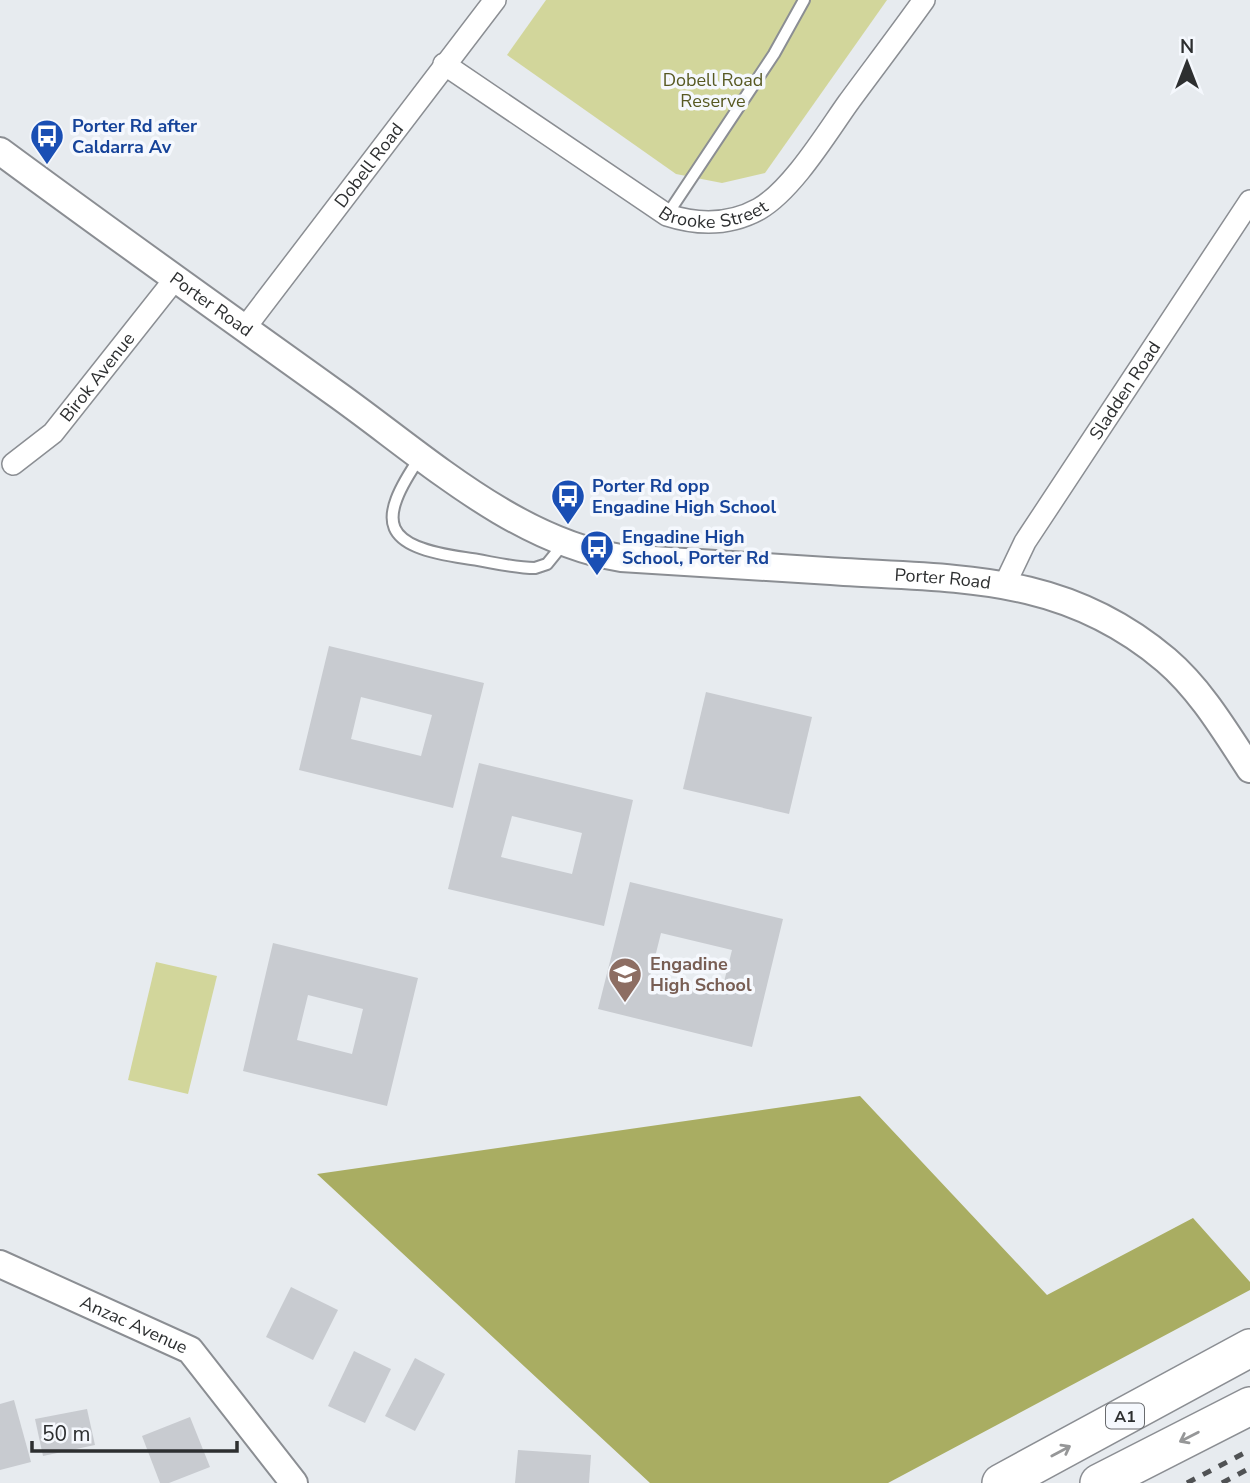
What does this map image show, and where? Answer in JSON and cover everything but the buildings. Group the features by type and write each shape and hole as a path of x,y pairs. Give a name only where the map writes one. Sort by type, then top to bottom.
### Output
{"highway":[{"name":"A1","path":"1001,1483 1250,1348"},
{"path":"1098,1483 1250,1406"}],"street":[{"name":"Dobell Road","path":"244,329 495,0"},
{"name":"Brooke Street","path":"444,64 667,215 687,222 711,223 738,219 762,208 802,168 924,0"},
{"name":"Porter Road","path":"0,151 421,456 508,515 564,543 621,558 959,578 1005,584 1042,593 1091,612 1157,653 1203,700 1250,769"},
{"name":"Sladden Road","path":"1005,584 1038,521 1250,201"},
{"name":"Birok Avenue","path":"13,464 53,433 175,279"},
{"name":"Anzac Avenue","path":"0,1264 190,1350 294,1483"}],"lane":[{"path":"667,215 774,54 804,0"},
{"path":"421,456 402,484 394,506 396,529 412,547 441,555 535,568 547,564 564,543"}],"green space":[{"name":"Dobell Road Reserve","path":"546,0 887,0 765,173 722,183 676,174 507,55"},
{"path":"156,962 217,976 188,1094 128,1080"},
{"path":"860,1096 1047,1295 1193,1218 1250,1282 1250,1290 888,1483 650,1483 317,1174"}],"railway":[{"path":"1187,1483 1250,1450"},
{"path":"1222,1483 1250,1468"}],"place":[{"name":"Porter Rd after Caldarra Av","path":"47,166"},
{"name":"Porter Rd opp Engadine High School","path":"568,526"},
{"name":"Engadine High School, Porter Rd","path":"597,577"},
{"name":"Engadine High School","path":"625,1004"}]}
